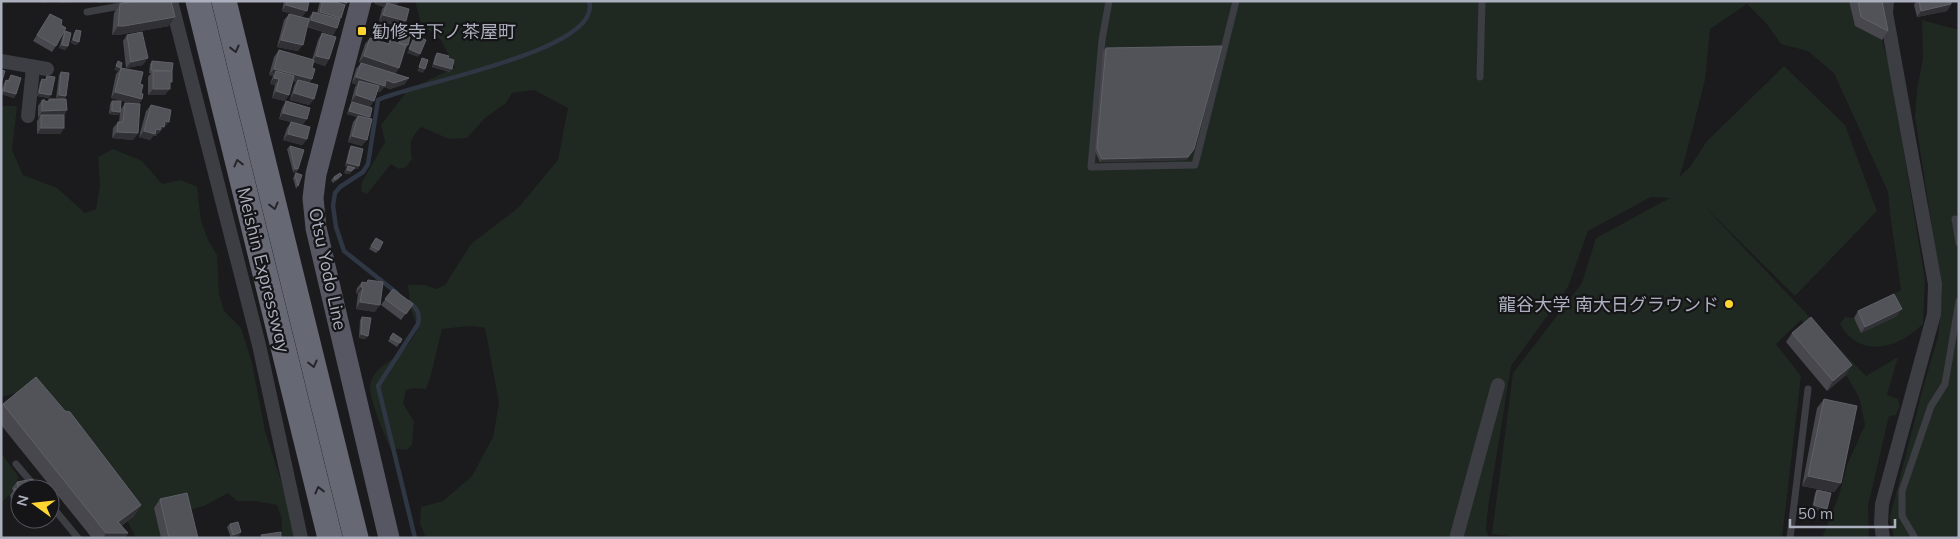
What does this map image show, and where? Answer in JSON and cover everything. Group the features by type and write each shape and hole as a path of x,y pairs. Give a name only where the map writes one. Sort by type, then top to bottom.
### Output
{"highway":[{"name":"Meishin Expressway","path":"198,1 330,538"},
{"name":"Meishin Expressway","path":"224,1 356,538"}],"main road":[{"name":"Otsu Yodo Line","path":"361,1 316,174 313,198 316,228 389,538"}],"street":[{"path":"171,1 259,345 301,538"},
{"path":"1883,538 1881,523 1882,504 1934,314 1935,284 1886,13 1887,1"},
{"path":"1,61 40,68 28,116"},
{"path":"1457,538 1498,385"}],"lane":[{"path":"1109,1 1102,40 1091,167 1195,165 1236,1"},
{"path":"1480,77 1482,1"},
{"path":"87,12 131,4"},
{"path":"1955,219 1959,243"},
{"path":"1915,538 1902,516 1902,491 1931,406 1945,384 1959,301"},
{"path":"1790,538 1808,390"},
{"path":"16,464 29,479"},
{"path":"60,516 78,538"}],"shaded area":[{"path":"415,1 1849,1 1855,26 1882,40 1890,69 1925,280 1923,324 1903,339 1891,344 1869,346 1858,343 1848,335 1840,324 1845,317 1854,318 1901,290 1888,192 1834,73 1808,51 1781,44 1766,23 1747,4 1710,29 1705,80 1679,177 1690,167 1707,141 1784,66 1845,125 1877,211 1795,296 1703,205 1866,376 1898,357 1887,395 1898,399 1900,406 1896,415 1889,416 1868,506 1869,538 1822,538 1839,495 1847,465 1865,425 1859,397 1846,375 1801,320 1776,344 1801,376 1782,538 1527,538 1492,534 1513,373 1582,283 1596,238 1670,198 1651,197 1588,231 1568,287 1511,366 1488,508 1486,530 1489,538 426,538 420,524 421,507 443,501 472,476 493,437 499,403 485,328 469,326 442,329 426,389 414,388 406,390 403,403 414,422 412,445 407,450 390,448 371,392 370,386 373,376 404,349 418,328 411,310 408,285 425,285 436,289 445,285 471,244 519,207 558,160 568,108 534,90 512,93 506,103 485,118 467,138 449,139 421,127 411,141 412,159 406,167 399,169 391,164 367,194 361,191 362,182 385,142 381,125 407,91 455,67 441,40 421,24"},
{"path":"1922,20 1959,30 1959,538 1894,538 1890,517 1938,337 1942,293 1915,117 1917,90 1923,59"},
{"path":"1,106 17,106 12,150 23,175 57,188 85,213 96,209 100,185 98,157 113,149 142,161 162,184 181,180 197,187 201,221 208,240 217,255 219,294 224,311 241,328 252,363 265,431 288,503 295,538 282,538 282,519 277,505 255,501 237,501 228,493 204,506 175,514 167,538 136,538 106,480 30,389 1,397"},
{"path":"1,453 18,476 17,479 10,479 10,494 1,503"}],"building":[{"path":"134,1 171,1 175,17 118,26 120,4"},
{"path":"287,1 309,1 307,11 286,5"},
{"path":"323,1 345,5 341,18 320,12"},
{"path":"1858,1 1882,1 1888,31 1861,17"},
{"path":"1919,1 1951,1 1951,4 1921,11"},
{"path":"387,3 409,9 406,21 383,15"},
{"path":"313,12 340,19 337,28 311,20"},
{"path":"50,14 62,20 61,25 66,28 56,46 37,35"},
{"path":"289,14 309,19 303,45 281,40"},
{"path":"76,30 81,31 79,42 73,40"},
{"path":"65,31 71,33 68,46 62,45"},
{"path":"142,32 148,58 131,62 127,35"},
{"path":"322,33 336,37 329,59 316,56"},
{"path":"401,35 410,37 408,45 399,43"},
{"path":"415,35 426,40 420,54 409,49"},
{"path":"370,38 389,44 390,40 406,46 399,68 364,56"},
{"path":"1222,46 1194,149 1188,157 1102,159 1097,148 1106,48"},
{"path":"279,50 314,60 312,68 315,69 312,79 274,69"},
{"path":"437,53 449,56 448,58 454,60 452,69 434,64"},
{"path":"422,58 428,60 425,69 419,67"},
{"path":"118,61 122,63 121,68 116,66"},
{"path":"152,61 173,63 172,71 151,70"},
{"path":"361,63 409,78 394,83 386,80 385,86 356,77"},
{"path":"121,68 143,72 140,84 143,85 142,99 115,92"},
{"path":"1,70 5,71 1,84"},
{"path":"153,71 172,71 170,89 153,89"},
{"path":"276,71 294,76 289,95 276,91 279,79 274,78"},
{"path":"61,72 69,73 66,96 59,95"},
{"path":"11,75 21,78 16,94 4,91 6,80 9,81"},
{"path":"47,76 55,77 51,95 39,93 42,79 46,80"},
{"path":"298,80 318,85 314,99 294,93"},
{"path":"359,81 379,86 374,101 356,95"},
{"path":"49,99 66,99 67,110 42,111 42,100 45,100 45,102 49,101"},
{"path":"112,101 121,101 120,112 112,111"},
{"path":"286,101 310,108 307,119 283,113"},
{"path":"352,102 372,108 370,117 349,111"},
{"path":"125,103 140,104 138,133 117,132 118,122 123,122"},
{"path":"151,105 171,110 169,122 165,121 164,127 161,126 160,130 156,129 155,134 144,131"},
{"path":"41,115 64,115 64,128 41,128"},
{"path":"358,116 372,119 367,140 352,136"},
{"path":"291,122 310,127 307,139 288,134"},
{"path":"290,146 304,150 298,169 295,169"},
{"path":"351,146 363,149 359,166 347,163"},
{"path":"348,166 355,168 351,171 347,170"},
{"path":"296,173 302,175 298,186 295,175"},
{"path":"340,173 342,175 335,180 334,177"},
{"path":"376,238 383,242 379,250 371,246"},
{"path":"368,280 383,282 380,305 360,302 362,282 367,283"},
{"path":"393,289 413,304 406,314 385,299"},
{"path":"1894,294 1902,309 1865,327 1858,311"},
{"path":"362,317 371,318 368,336 361,334"},
{"path":"1811,317 1852,365 1833,381 1792,333"},
{"path":"393,333 402,339 400,343 390,338"},
{"path":"36,377 65,411 70,412 141,505 118,522 128,533 106,533 3,404"},
{"path":"1824,399 1857,406 1841,483 1808,476"},
{"path":"1817,490 1831,493 1827,509 1814,505"},
{"path":"187,493 198,538 169,538 160,499"},
{"path":"238,522 241,532 233,535 230,524"},
{"path":"281,532 281,538 262,538 261,535"}],"waterway":[{"path":"397,293 344,251 336,227 333,206 335,193 340,187 363,172 368,164 378,100 502,63 538,50 567,35 586,19 589,1"},
{"path":"409,302 418,312 418,324 378,386 415,538"}],"place":[{"name":"勧修寺下ノ茶屋町","path":"362,31"},
{"name":"龍谷大学 南大日グラウンド","path":"1729,304"}]}
